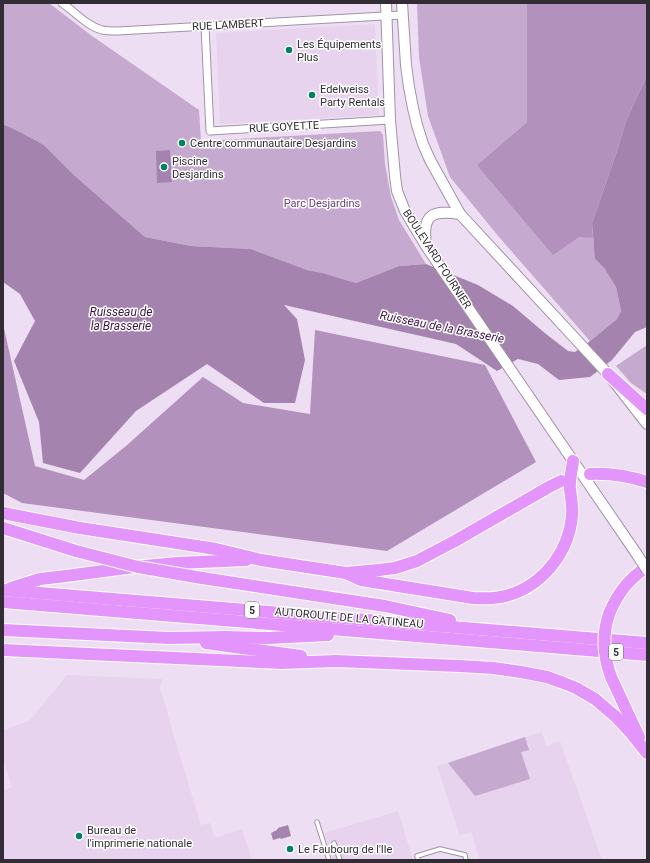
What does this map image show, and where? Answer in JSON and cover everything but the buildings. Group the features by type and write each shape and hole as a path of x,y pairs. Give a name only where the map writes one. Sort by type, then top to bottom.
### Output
{"highway":[{"path":"608,374 645,406"},
{"path":"346,573 361,580 473,598 501,597 521,590 538,579 548,570 558,558 566,541 572,516 572,503 569,487 573,461"},
{"path":"590,474 621,475 647,482"},
{"path":"3,513 88,529 216,549 261,560 346,573 391,568 417,561 455,542 560,481"},
{"path":"3,528 76,551 138,567 385,606 498,631"},
{"path":"4,594 40,579 182,562 261,560"},
{"path":"647,568 635,575 616,599 609,614 604,635 606,663 610,677 647,753"},
{"name":"AUTOROUTE DE LA GATINEAU","path":"4,594 647,643"},
{"name":"AUTOROUTE DE LA GATINEAU","path":"4,594 375,633 647,655"},
{"path":"3,630 169,638 269,638 375,633"},
{"path":"169,638 336,661"},
{"path":"3,650 282,662 336,661 480,667 521,672 547,677 561,682 576,688 599,702 616,717 647,753"}],"main road":[{"name":"BOULEVARD FOURNIER","path":"386,3 390,120 393,157 397,191 405,211 426,246 647,568"},
{"path":"402,3 412,108 423,144 430,160 460,214 608,374 647,424"},
{"path":"426,246 425,234 428,219 436,213 443,212 460,214"}],"street":[{"name":"RUE LAMBERT","path":"62,3 90,24 103,30 118,31 402,15"},
{"name":"RUE GOYETTE","path":"205,26 210,131 390,120"}],"lane":[{"path":"317,822 329,860"},
{"path":"334,843 340,860"},
{"path":"418,860 416,856 440,849 465,855 466,860"}],"shaded area":[{"path":"527,3 647,3 647,75 626,121 592,223 593,238 579,237 553,255 477,165 527,122"},
{"path":"375,24 379,115 220,124 216,33"},
{"path":"3,324 35,466 84,480 126,446 203,377 243,403 310,414 315,330 485,365 536,462 387,551 22,503 3,493"},
{"path":"67,675 162,679 160,689 201,825 210,823 215,838 242,829 252,860 3,860 3,790 12,787 3,760 3,730 29,721"},
{"path":"542,732 546,746 560,741 602,860 480,860 471,832 460,836 437,766"},
{"path":"398,811 413,860 333,860 324,833"}],"green space":[{"name":"Parc Desjardins","path":"3,3 49,3 92,36 199,110 201,141 380,131 383,135 385,164 391,197 399,220 426,264 399,266 356,283 323,273 307,270 251,249 191,246 145,237 75,176 44,145 3,124"},
{"path":"417,3 527,3 527,122 477,165 579,236 593,238 595,259 604,268 616,287 621,311 617,319 590,341 499,237 450,177 428,116 419,57"},
{"path":"647,345 647,394 631,383 616,366"},
{"path":"525,737 529,750 521,752 530,779 475,796 448,763"}],"water":[{"name":"Ruisseau de la Brasserie","path":"647,75 647,327 635,332 612,360 590,377 559,380 538,364 518,359 497,371 456,344 284,305 297,319 305,360 295,403 264,403 207,364 136,411 80,473 43,463 39,422 14,361 35,321 20,294 3,282 3,124 44,145 75,176 145,237 191,246 251,249 307,270 323,273 356,283 399,266 426,264 478,285 513,306 568,351 575,352 617,319 621,311 616,287 604,268 595,259 592,223 626,121"},
{"name":"Piscine Desjardins","path":"170,150 172,182 157,183 156,151"},
{"path":"288,825 291,836 273,840 271,833 278,828"}],"place":[{"name":"Les Équipements Plus","path":"289,50"},
{"name":"Edelweiss Party Rentals","path":"312,95"},
{"name":"Centre communautaire Desjardins","path":"182,143"},
{"name":"Piscine Desjardins","path":"164,167"},
{"name":"Bureau de l'imprimerie nationale","path":"79,836"},
{"name":"Le Faubourg de l'Ile","path":"290,849"}]}
